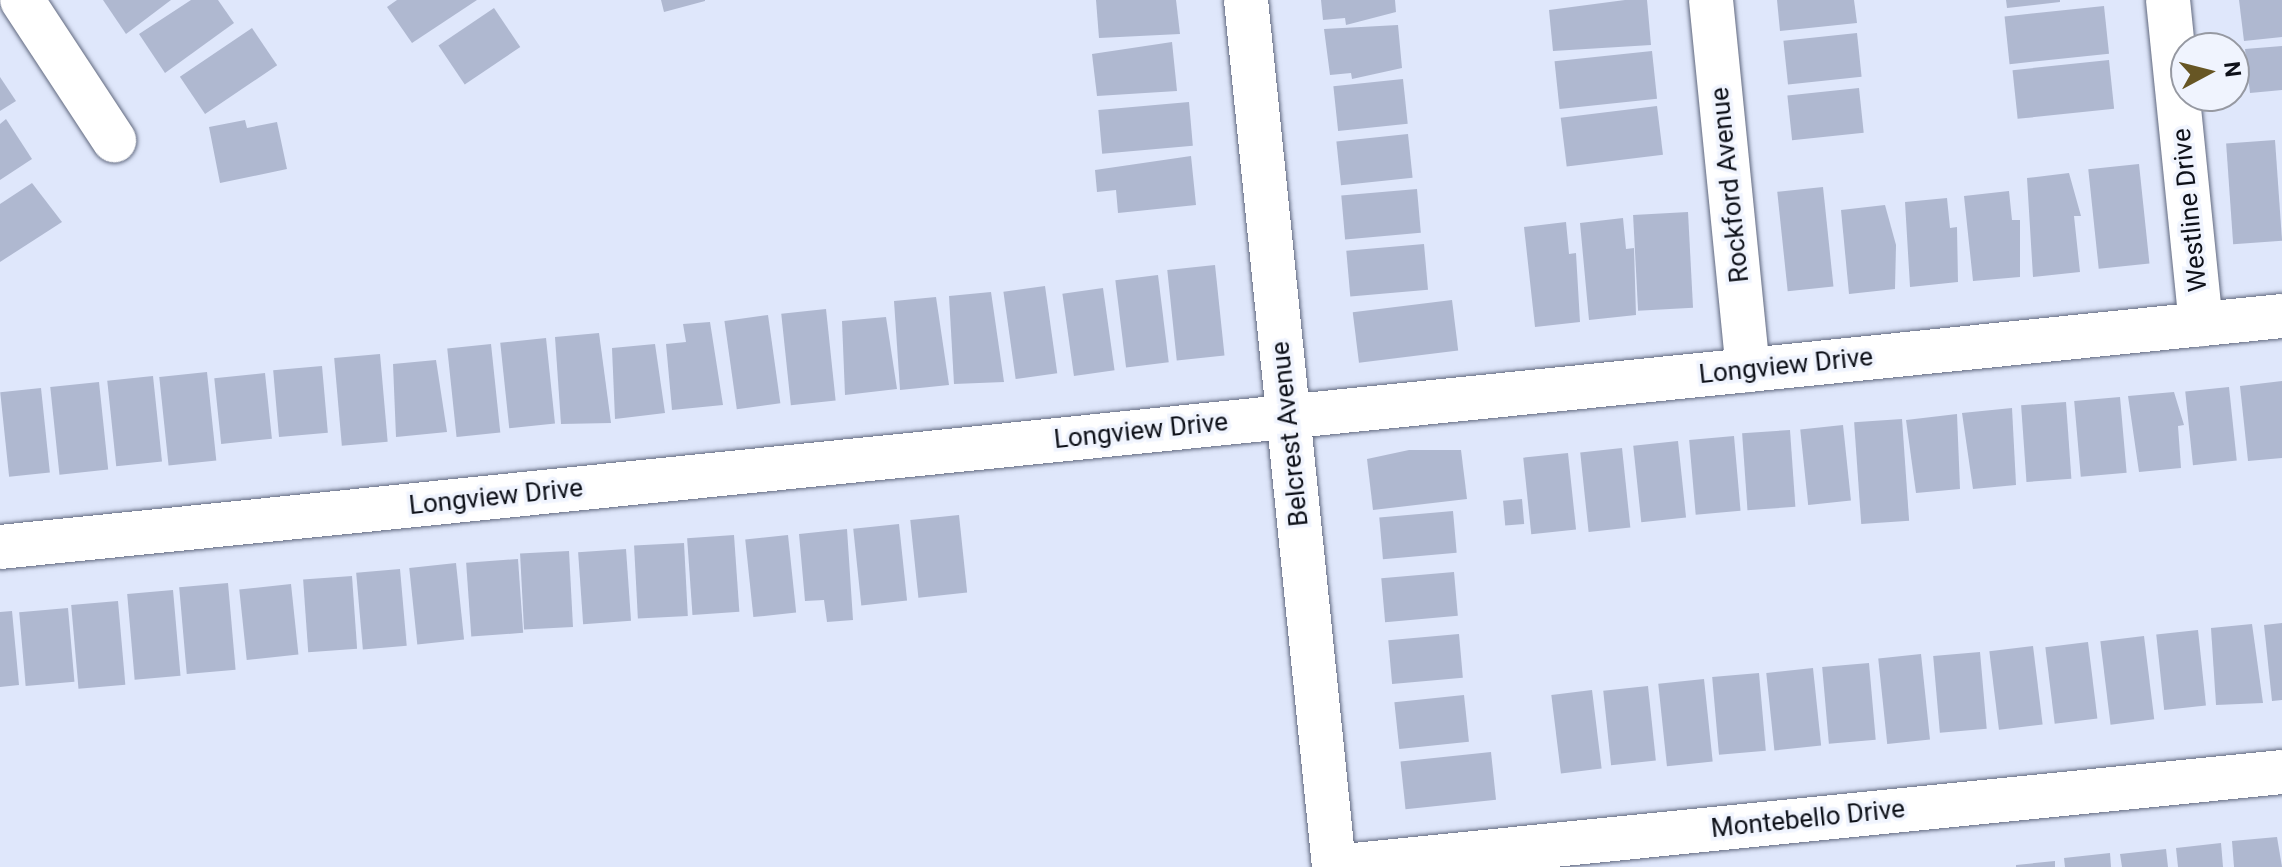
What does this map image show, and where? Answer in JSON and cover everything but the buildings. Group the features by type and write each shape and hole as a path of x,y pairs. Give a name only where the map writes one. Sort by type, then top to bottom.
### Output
{"street":[{"path":"22,0 114,140"},
{"name":"Belcrest Avenue","path":"1246,0 1334,867"},
{"name":"Rockford Avenue","path":"1711,0 1748,370"},
{"name":"Westline Drive","path":"2168,0 2201,324"},
{"name":"Longview Drive","path":"0,547 2282,316"},
{"name":"Montebello Drive","path":"1334,867 2282,772"}]}
